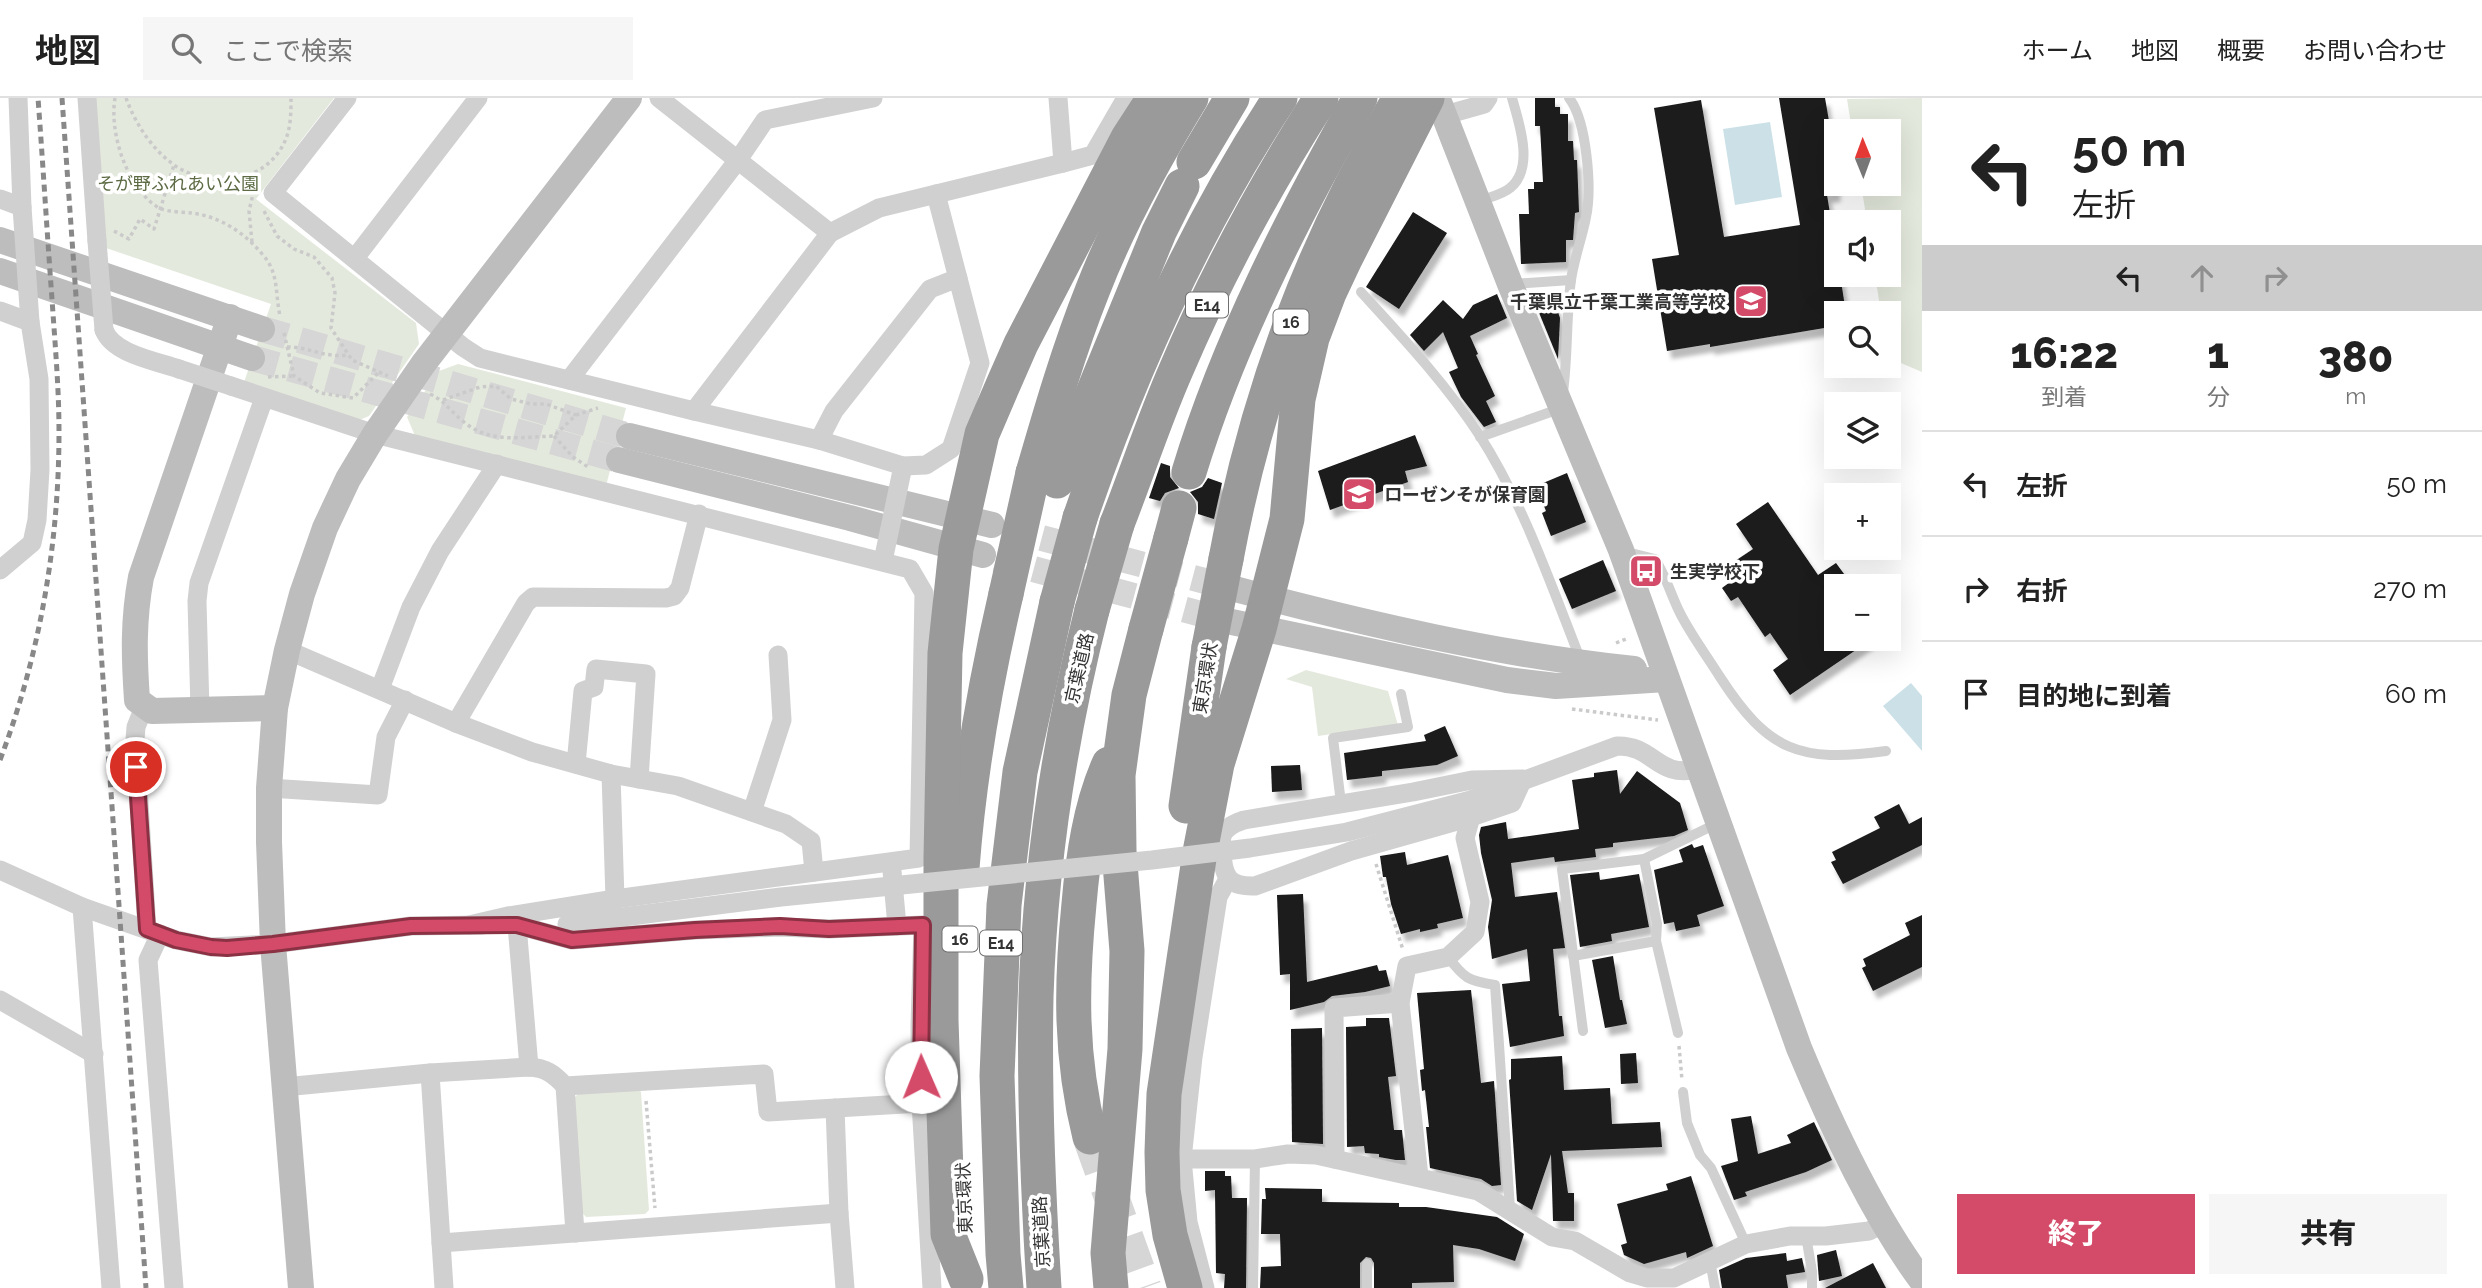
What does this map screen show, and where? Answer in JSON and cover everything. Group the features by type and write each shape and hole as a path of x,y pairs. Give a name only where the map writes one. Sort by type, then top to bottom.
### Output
{"highway":[{"name":"16","path":"967,1283 948,1234 941,1033 945,653 973,537 982,434 1021,344 1128,138 1154,98"},
{"path":"1045,477 1055,398 1093,289 1141,185 1191,98"},
{"path":"1045,477 1159,232 1188,174 1232,98"},
{"name":"京葉道路","path":"1006,1288 997,1076 1004,905 1020,772 1057,602 1080,518 1107,442 1168,297 1200,231 1280,98"},
{"name":"京葉道路","path":"1044,1288 1035,1082 1036,995 1042,906 1049,837 1068,716 1092,610 1117,524 1176,370 1269,183 1321,98"},
{"path":"1189,472 1252,307 1309,191 1360,98"},
{"path":"1185,1288 1170,1235 1163,1190 1164,1094 1200,852 1217,764 1237,607 1287,519 1298,399 1312,338 1329,293 1421,105"},
{"name":"東京環状","path":"1113,1288 1237,607 1250,450 1266,391 1312,268 1333,222 1369,150 1421,105"},
{"name":"東京環状","path":"967,1283 959,1052 960,893 966,818 975,761 990,732 1014,596 1045,477"},
{"path":"1113,1288 1108,1253 1125,1049 1127,951 1119,851 1118,775 1131,685 1175,523"},
{"path":"1090,1137 1081,1102 1076,1059 1072,1017 1073,966 1082,865 1102,780 1122,735"}],"street":[{"path":"0,570 32,543 37,520 40,470 39,379 30,322 18,98"},
{"path":"87,98 104,330 107,339 117,347 375,434 910,569 924,593 919,858 615,899 468,925"},
{"path":"347,98 263,193 355,258 480,358 818,440 903,466 926,465 951,449 981,363 936,194"},
{"path":"355,258 478,98"},
{"path":"301,1288 273,944 269,788 275,708 302,594 325,528 348,479 375,434 411,386 424,363 629,98"},
{"path":"659,98 830,233"},
{"path":"569,380 738,160 765,120 873,98"},
{"path":"1058,98 1063,163"},
{"path":"694,411 830,233 879,208 1093,155 1126,98"},
{"path":"1488,98 1484,104 1421,105 1478,201 1621,550 1698,769 1828,1118 1885,1223 1922,1281"},
{"path":"0,199 22,207"},
{"path":"0,240 262,328"},
{"path":"0,271 252,358"},
{"path":"818,440 834,411 930,289 958,278"},
{"path":"0,311 30,322"},
{"path":"230,317 141,577 134,614 137,700 152,711 275,708"},
{"path":"200,710 197,601 200,583 264,398"},
{"path":"615,456 850,519 973,537"},
{"path":"380,689 417,596 440,551 497,464"},
{"path":"883,561 903,466"},
{"path":"456,723 526,603 533,597 674,596 680,588 699,514"},
{"path":"1237,607 1582,664 1635,670 1666,679"},
{"path":"1237,607 1507,680 1556,686 1666,679"},
{"path":"287,649 456,723 532,752 611,774 678,786 786,824 811,841 814,872"},
{"path":"752,812 782,720 778,655"},
{"path":"576,764 583,691 594,687 596,669 646,674 639,779"},
{"path":"269,788 378,795 386,737 405,700"},
{"path":"144,707 136,727 135,740 154,932 148,960 174,1288"},
{"path":"1523,779 1472,780 1244,820 1230,825 1222,836 1222,865 1228,879 1240,887 1255,886 1471,809 1523,779 1617,746 1632,746 1668,769 1683,773 1698,769"},
{"path":"611,774 615,899"},
{"path":"0,870 82,907 154,932 211,947 273,944 411,926 567,924 781,897 1152,860 1250,848 1471,809"},
{"path":"1419,1177 1400,1003 1407,965 1448,957 1475,932 1480,902 1465,838 1471,809"},
{"path":"891,861 897,926"},
{"path":"1205,1288 1188,1222 1182,1159 1192,1069 1218,897 1228,879"},
{"path":"82,907 111,1288"},
{"path":"517,925 572,940 695,930 923,925 921,1103 932,1288"},
{"path":"517,925 529,1067"},
{"path":"0,1000 94,1054"},
{"path":"1335,1159 1334,1008 1400,1003"},
{"path":"284,1087 529,1067 541,1068 554,1074 565,1086 575,1233"},
{"path":"430,1073 444,1288"},
{"path":"565,1086 764,1074 768,1112 921,1103"},
{"path":"835,1108 845,1288"},
{"path":"1182,1159 1255,1159 1288,1154 1335,1159 1478,1191 1552,1237 1575,1241 1630,1273 1647,1278 1674,1278 1746,1244 1790,1236 1869,1231 1885,1223"},
{"path":"441,1243 839,1213"},
{"path":"1628,1288 1647,1278"}],"lane":[{"path":"1478,201 1508,190 1516,182 1521,169 1522,137 1512,98"},
{"path":"1480,437 1561,408 1571,280 1587,215 1588,194 1583,128 1578,108 1570,98"},
{"path":"1510,284 1571,280"},
{"path":"1361,292 1430,369 1480,437 1513,497 1582,664"},
{"path":"1621,550 1655,559 1688,626 1737,702 1762,731 1778,743 1798,751 1864,754 1886,751"},
{"path":"1340,803 1333,738 1408,727 1401,694"},
{"path":"1583,1031 1562,869 1644,859 1719,822"},
{"path":"1644,859 1657,924 1656,941 1678,1033"},
{"path":"1573,956 1656,941"},
{"path":"1448,957 1463,977 1495,985 1510,1209"},
{"path":"1683,1092 1688,1123 1700,1155 1711,1168 1746,1244"},
{"path":"1253,1288 1255,1159"},
{"path":"1806,1236 1812,1288"},
{"path":"1710,1261 1715,1288"},
{"path":"1367,1264 1367,1288"}],"path":[{"path":"115,98 114,133 126,166 143,193 160,209 209,215 220,220 253,244 264,256 276,275 278,309 294,376 320,393 353,398 379,372"},
{"path":"126,98 134,119 148,139 174,165 199,177 229,180 259,171 275,156 285,142 290,121 291,98"},
{"path":"97,235 111,229 129,239 140,219 154,229 174,165"},
{"path":"245,177 263,193 277,236 294,249 314,257 332,278 335,301 331,328 352,360 443,400 465,423 495,438 554,436 576,415 599,408"},
{"path":"253,244 249,211 263,193"},
{"path":"287,347 304,347 320,355 347,355"},
{"path":"443,400 480,387 496,386 511,399 545,404 576,415"},
{"path":"554,436 573,457 615,456"},
{"path":"1611,645 1626,639"},
{"path":"1371,845 1407,965"},
{"path":"1678,1033 1683,1092"},
{"path":"645,1081 656,1227"}],"green space":[{"name":"そが野ふれあい公園","path":"91,98 334,98 256,199 416,323 419,344 369,416 355,422 243,385 271,304 103,247"},
{"path":"1922,98 1922,372 1901,363 1901,301 1879,301 1877,287 1901,287 1901,210 1865,210 1863,196 1901,196 1901,119 1850,119 1847,99"},
{"path":"458,364 626,408 606,486 416,438 407,417 439,371"},
{"path":"1306,670 1388,691 1398,725 1318,736 1312,687 1286,679"},
{"path":"638,1089 641,1092 649,1210 645,1214 586,1217 580,1210 573,1099 578,1094"}],"shaded area":[{"path":"1770,122 1782,197 1735,205 1723,129"},
{"path":"1911,683 1922,696 1922,751 1883,706"}],"building":[{"path":"1535,98 1555,98 1555,107 1560,107 1560,114 1568,114 1568,141 1573,141 1574,160 1577,160 1579,212 1575,213 1573,240 1566,240 1566,262 1521,264 1519,214 1529,214 1528,189 1534,189 1534,182 1543,182 1540,126 1535,126"},
{"path":"1779,98 1825,98 1829,119 1824,119 1824,196 1827,196 1829,210 1824,210 1824,287 1842,287 1844,301 1824,301 1824,328 1710,347 1710,344 1667,351 1652,259 1679,255 1654,108 1701,100 1724,237 1800,225"},
{"path":"1413,212 1447,233 1399,309 1366,287"},
{"path":"1551,292 1560,318 1558,359 1533,298"},
{"path":"1497,294 1507,318 1470,336 1495,396 1486,401 1496,422 1484,427 1461,397 1449,372 1458,368 1443,332 1424,351 1410,335 1443,300 1463,319 1473,305"},
{"path":"1415,435 1427,466 1405,471 1408,482 1330,510 1318,471"},
{"path":"1161,463 1170,466 1170,477 1179,488 1165,493 1160,501 1149,498"},
{"path":"1567,473 1586,522 1551,536 1542,513 1546,511 1536,486"},
{"path":"1208,478 1222,483 1214,519 1198,514 1198,502 1190,492 1202,487"},
{"path":"1768,502 1818,575 1836,563 1844,574 1824,574 1824,651 1854,651 1790,695 1773,670 1788,659 1770,633 1765,637 1738,597 1731,601 1722,588 1734,579 1726,567 1753,549 1736,524"},
{"path":"1603,560 1616,591 1572,609 1559,579"},
{"path":"1445,726 1458,756 1437,765 1382,771 1382,776 1347,780 1344,753 1426,741 1424,735"},
{"path":"1300,765 1302,790 1272,792 1271,766"},
{"path":"1617,770 1620,794 1637,771 1680,803 1688,830 1674,836 1613,843 1613,847 1595,849 1596,857 1555,862 1554,857 1511,863 1515,897 1557,892 1565,948 1553,949 1559,1016 1562,1016 1564,1036 1510,1047 1502,984 1530,981 1527,949 1492,959 1488,927 1492,900 1481,853 1481,827 1506,822 1508,839 1579,829 1572,780"},
{"path":"1899,804 1909,824 1922,817 1922,845 1843,884 1831,862 1836,860 1832,852 1880,828 1874,817"},
{"path":"1692,844 1694,848 1703,845 1724,906 1697,915 1700,926 1676,931 1674,922 1664,924 1654,870 1683,862 1679,850"},
{"path":"1405,852 1407,865 1448,855 1463,918 1437,924 1438,928 1401,934 1386,877 1383,877 1380,856"},
{"path":"1599,872 1600,880 1639,874 1649,927 1611,934 1612,941 1580,947 1570,875"},
{"path":"1303,894 1307,982 1377,965 1379,971 1386,970 1390,986 1332,996 1324,1002 1290,1010 1290,974 1280,975 1277,895"},
{"path":"1922,915 1922,967 1873,991 1862,968 1866,966 1863,959 1910,935 1905,923"},
{"path":"1613,956 1627,1024 1605,1028 1592,960"},
{"path":"1471,990 1481,1083 1494,1081 1501,1185 1492,1186 1481,1179 1430,1168 1426,1127 1429,1127 1420,1070 1424,1069 1417,993"},
{"path":"1366,1018 1389,1018 1396,1076 1388,1077 1394,1130 1402,1130 1405,1160 1365,1153 1364,1146 1347,1147 1346,1027 1366,1026"},
{"path":"1322,1028 1323,1144 1292,1142 1291,1029"},
{"path":"1636,1053 1638,1083 1621,1084 1620,1054"},
{"path":"1562,1056 1564,1090 1610,1088 1612,1124 1660,1122 1662,1147 1562,1151 1568,1193 1574,1193 1574,1221 1553,1221 1551,1154 1532,1210 1517,1201 1509,1080 1511,1059"},
{"path":"1751,1116 1758,1154 1791,1143 1787,1135 1814,1122 1832,1160 1806,1172 1745,1192 1747,1196 1734,1200 1721,1166 1738,1161 1731,1119"},
{"path":"1205,1171 1225,1171 1225,1176 1231,1176 1232,1198 1247,1198 1246,1288 1224,1288 1225,1274 1216,1273 1215,1190 1205,1191"},
{"path":"1691,1176 1713,1246 1687,1258 1686,1252 1644,1264 1624,1255 1621,1245 1627,1243 1617,1204 1668,1190 1666,1184"},
{"path":"1265,1188 1322,1189 1322,1202 1399,1203 1399,1207 1426,1207 1497,1217 1524,1234 1515,1261 1479,1249 1453,1245 1454,1282 1412,1283 1412,1288 1374,1288 1374,1263 1371,1258 1366,1257 1360,1263 1360,1288 1260,1288 1261,1267 1281,1266 1280,1234 1261,1234"},
{"path":"1836,1250 1842,1276 1819,1281 1817,1255"},
{"path":"1786,1253 1787,1261 1802,1258 1805,1272 1786,1275 1788,1288 1722,1288 1719,1270 1746,1258"},
{"path":"1873,1263 1886,1288 1825,1288"}],"tunnel":[{"path":"262,329 629,436"},
{"path":"252,358 619,460"},
{"path":"1004,528 1235,589"},
{"path":"996,559 1227,621"},
{"path":"1090,1137 1144,1288"}],"railway":[{"path":"0,760 26,680 36,639 51,557 58,474 58,382 38,98"},
{"path":"62,98 146,1288"}],"place":[{"name":"千葉県立千葉工業高等学校","path":"1751,301"},
{"name":"ローゼンそが保育園","path":"1359,494"},
{"name":"生実学校下","path":"1646,571"}],"route":[{"path":"136,767 147,929 176,940 227,948 411,926 517,925 572,940 780,926 829,929 923,925 921,1077"}]}
